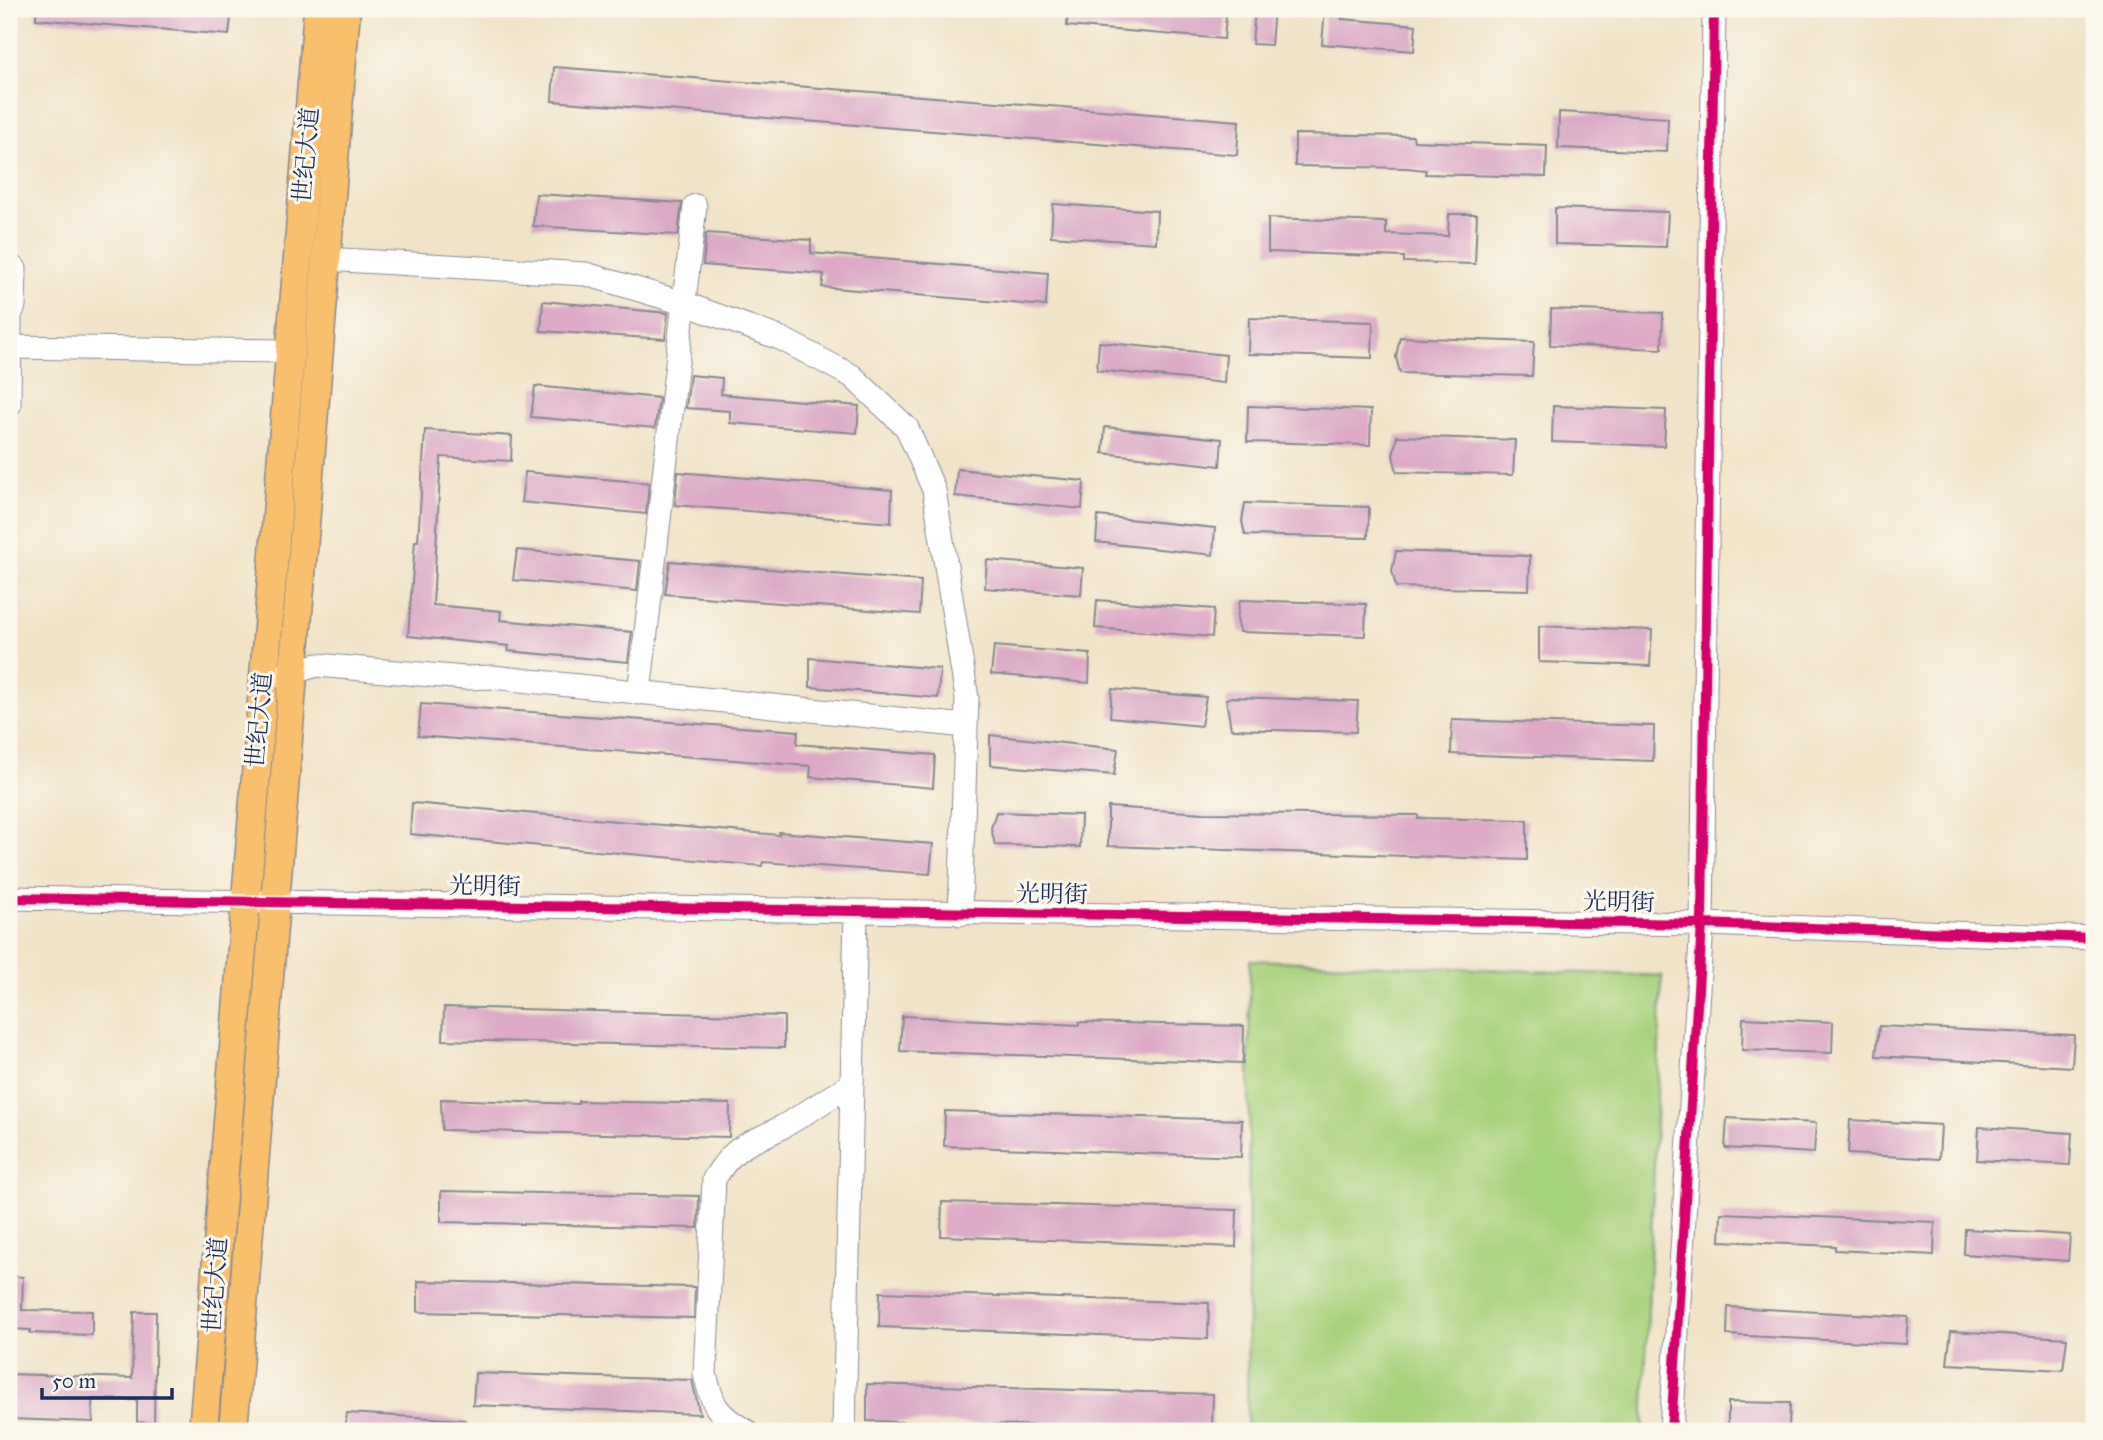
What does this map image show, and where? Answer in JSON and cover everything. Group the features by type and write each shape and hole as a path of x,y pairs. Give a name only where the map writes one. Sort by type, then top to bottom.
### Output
{"main road":[{"name":"世纪大道","path":"204,1431 244,903 318,9"},
{"name":"世纪大道","path":"233,1431 346,9"}],"street":[{"path":"1671,1431 1702,924 1714,9"},
{"path":"639,693 695,205"},
{"path":"326,259 586,274 683,303 782,339 852,376 907,428 934,490 967,698 960,914"},
{"path":"9,405 10,315 15,306 15,269"},
{"path":"10,347 289,351"},
{"path":"263,677 292,675 317,665 465,678 492,677 966,726"},
{"name":"光明街","path":"9,898 1702,924 2094,938"},
{"path":"844,1431 856,912"},
{"path":"746,1431 727,1420 713,1405 705,1374 714,1179 727,1158 743,1144 779,1129 852,1084"}],"green space":[{"path":"1250,960 1662,976 1643,1431 1247,1431"}],"building":[{"path":"36,9 232,9 229,35 36,19"},
{"path":"1068,9 1148,9 1226,15 1224,39 1067,26"},
{"path":"1255,9 1274,9 1271,45 1252,44"},
{"path":"1325,9 1343,9 1342,19 1416,25 1414,51 1322,44"},
{"path":"554,67 1239,121 1237,155 552,101"},
{"path":"1559,112 1668,118 1667,152 1558,148"},
{"path":"1295,134 1413,136 1414,141 1547,146 1546,177 1425,174 1426,170 1407,168 1295,166"},
{"path":"536,194 682,203 678,235 533,226"},
{"path":"1053,204 1157,211 1156,243 1051,236"},
{"path":"1555,208 1668,212 1666,247 1555,244"},
{"path":"1449,214 1477,214 1475,264 1404,262 1404,257 1268,252 1268,218 1386,222 1386,234 1448,236"},
{"path":"706,233 811,240 811,253 1048,273 1046,306 822,287 824,274 703,265"},
{"path":"543,301 668,313 665,339 541,331"},
{"path":"1551,309 1663,313 1662,349 1550,345"},
{"path":"1249,318 1373,322 1372,358 1248,354"},
{"path":"1400,337 1534,342 1532,376 1400,373 1396,357"},
{"path":"1099,342 1226,355 1224,383 1097,370"},
{"path":"690,375 722,378 721,394 859,406 857,433 730,423 730,411 686,408"},
{"path":"535,386 659,398 655,428 531,417"},
{"path":"1248,406 1371,410 1370,445 1247,442"},
{"path":"1553,406 1666,410 1664,446 1552,442"},
{"path":"1105,427 1222,439 1220,466 1103,453"},
{"path":"425,430 512,436 511,461 441,457 433,605 501,611 500,620 632,632 628,662 508,651 509,646 408,636 415,541 418,541"},
{"path":"1397,436 1515,440 1513,475 1397,472 1393,456"},
{"path":"957,469 1084,481 1082,509 955,496"},
{"path":"525,472 649,483 646,514 521,502"},
{"path":"678,472 892,490 891,523 675,505"},
{"path":"1245,503 1369,507 1368,538 1245,535 1242,521"},
{"path":"1098,516 1215,528 1213,555 1096,542"},
{"path":"517,550 640,561 637,591 513,580"},
{"path":"1396,551 1530,556 1529,590 1396,587 1392,571"},
{"path":"987,560 1083,568 1081,595 985,588"},
{"path":"670,561 921,581 919,614 665,594"},
{"path":"1097,600 1214,609 1212,637 1095,628"},
{"path":"1240,600 1366,604 1365,636 1240,632 1237,618"},
{"path":"1539,626 1652,630 1650,666 1539,662"},
{"path":"994,646 1090,654 1089,683 991,674"},
{"path":"810,658 940,669 938,698 810,687"},
{"path":"1112,689 1206,697 1201,726 1110,717"},
{"path":"1226,699 1358,701 1356,732 1231,729"},
{"path":"421,704 798,731 797,744 935,755 933,788 810,777 811,766 418,736"},
{"path":"1452,720 1654,726 1653,761 1451,754"},
{"path":"990,735 1118,749 1114,775 990,765"},
{"path":"412,803 779,835 779,832 933,844 930,874 763,862 762,866 410,834"},
{"path":"1108,807 1204,813 1418,815 1418,818 1527,820 1527,860 1108,846"},
{"path":"996,812 1081,815 1080,847 995,845 991,828"},
{"path":"444,1007 784,1016 784,1048 443,1040"},
{"path":"902,1016 1079,1025 1079,1022 1244,1026 1243,1063 900,1051"},
{"path":"1743,1018 1833,1022 1832,1053 1742,1050"},
{"path":"1879,1026 2074,1035 2072,1067 1876,1056"},
{"path":"441,1099 578,1104 578,1101 730,1104 729,1137 442,1130"},
{"path":"945,1111 1242,1120 1241,1157 944,1146"},
{"path":"1727,1118 1816,1123 1814,1153 1725,1148"},
{"path":"1850,1120 1941,1125 1939,1159 1848,1154"},
{"path":"1979,1127 2072,1133 2070,1165 1977,1160"},
{"path":"441,1191 699,1196 698,1228 441,1222"},
{"path":"942,1202 1237,1210 1236,1247 941,1236"},
{"path":"1721,1213 1935,1222 1934,1255 1835,1250 1835,1246 1720,1241"},
{"path":"1965,1229 2070,1235 2068,1261 1964,1254"},
{"path":"9,1276 23,1277 22,1310 92,1311 92,1335 30,1333 31,1330 9,1329"},
{"path":"418,1281 695,1287 694,1318 418,1312"},
{"path":"880,1292 1209,1303 1208,1339 879,1327"},
{"path":"1728,1307 1908,1317 1906,1344 1727,1335"},
{"path":"134,1312 156,1312 154,1423 137,1422 137,1400 92,1399 93,1422 9,1419 9,1374 132,1378"},
{"path":"1951,1331 2067,1338 2063,1370 1947,1364"},
{"path":"475,1373 692,1380 700,1414 473,1405"},
{"path":"867,1384 1213,1394 1212,1430 867,1421"},
{"path":"1728,1402 1790,1403 1789,1429 1728,1428"},
{"path":"347,1413 465,1420 465,1431 345,1431"}],"cycle path":[{"path":"1671,1431 1702,924 1714,9"},
{"path":"9,898 1702,924 2094,938"}]}
